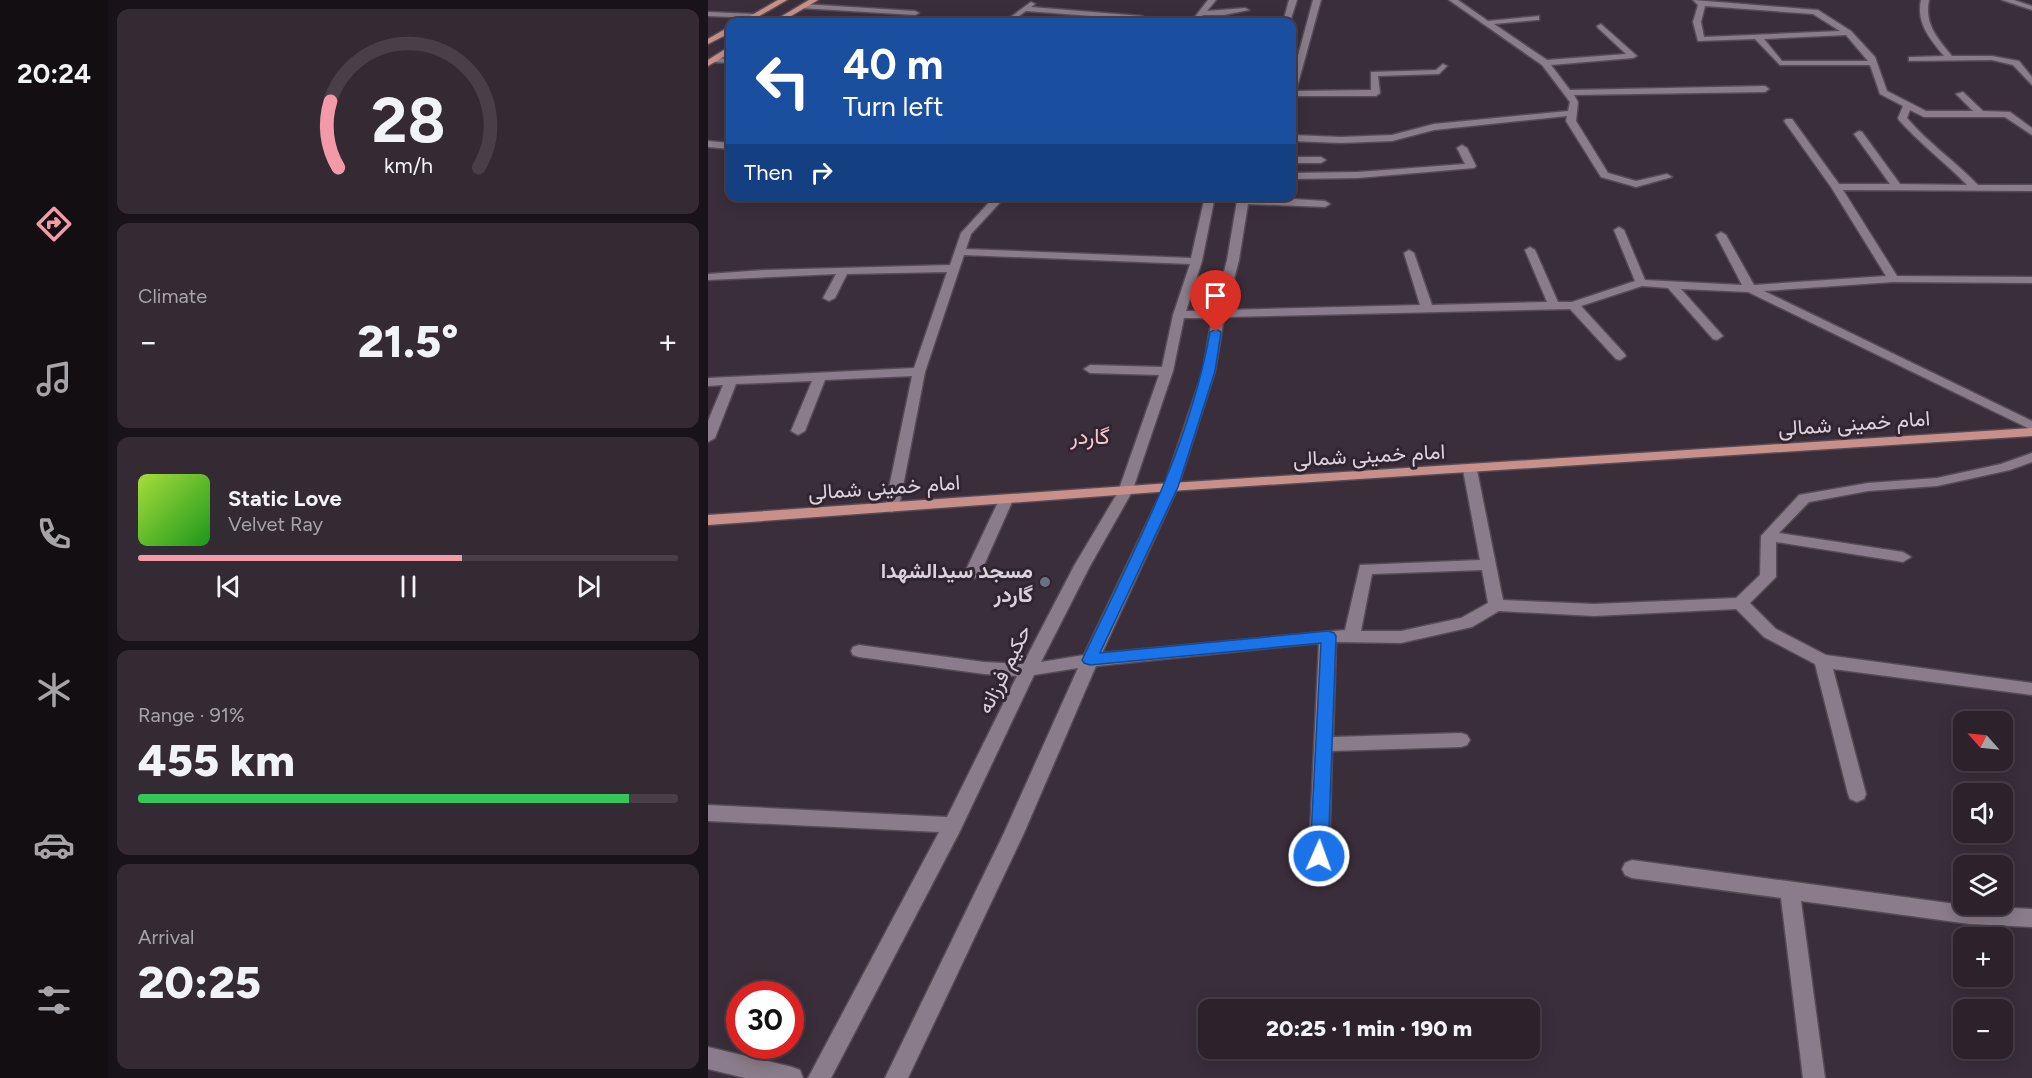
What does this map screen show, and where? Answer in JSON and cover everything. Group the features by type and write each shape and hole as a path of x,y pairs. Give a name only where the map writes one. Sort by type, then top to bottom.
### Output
{"main road":[{"path":"752,18 783,0"},
{"path":"783,18 814,0"},
{"path":"708,42 726,32"},
{"path":"712,62 726,53"},
{"name":"امام خمینی شمالی","path":"708,520 1171,487 1470,470 2032,432"}],"street":[{"path":"1012,18 1036,0"},
{"path":"1198,18 1212,0"},
{"path":"1287,18 1293,0"},
{"path":"1296,78 1317,0"},
{"path":"1453,0 1545,63 1574,102 1571,121 1604,175 1636,184 1667,177"},
{"path":"1814,0 1815,12"},
{"path":"1925,0 1921,11 1926,26 1950,59"},
{"path":"2006,0 2032,8"},
{"path":"1848,33 1701,39 1697,22 1699,2 1815,12 1848,33 1872,59 1883,92 1924,114 2007,114 2032,132"},
{"path":"803,6 915,13"},
{"path":"1024,9 1142,18"},
{"path":"1203,13 1245,10"},
{"path":"708,14 756,16"},
{"path":"1486,23 1536,18"},
{"path":"1545,63 1633,56 1601,26"},
{"path":"1757,36 1780,63 1873,63"},
{"path":"1912,60 1992,58 2016,63 2032,82"},
{"path":"1296,93 1376,93 1374,74 1438,72 1443,66"},
{"path":"1567,93 1765,89"},
{"path":"1960,94 1982,114"},
{"path":"1908,105 1902,118 1923,142 1947,159 1975,187"},
{"path":"1296,138 1341,140 1392,138 1434,127 1572,113"},
{"path":"1789,121 1836,187 1893,279"},
{"path":"1859,134 1896,186"},
{"path":"708,144 726,146"},
{"path":"1296,176 1358,175 1471,166 1462,148"},
{"path":"1296,160 1320,160"},
{"path":"1836,187 2032,188"},
{"path":"892,507 919,372 959,252 966,233 996,201"},
{"name":"حکیم فرزانه","path":"819,1078 953,825 1028,670 1082,566 1125,492 1167,371 1179,315 1196,261 1209,201"},
{"path":"896,1078 1014,833 1090,660 1171,487 1209,371 1219,312 1233,260 1243,201"},
{"path":"1276,201 1325,204"},
{"path":"1618,230 1641,283"},
{"path":"1721,235 1750,288 2032,426"},
{"path":"1530,250 1554,305"},
{"path":"959,252 1196,261"},
{"path":"1410,253 1427,309"},
{"path":"708,277 954,268"},
{"path":"829,298 843,271"},
{"path":"1179,315 1219,312 1573,305 1641,283 1750,288 1893,279 2032,280"},
{"path":"1672,285 1717,336"},
{"path":"1573,305 1620,356"},
{"path":"1090,369 1167,371"},
{"path":"708,382 919,372"},
{"path":"798,431 820,376"},
{"path":"708,438 731,381"},
{"path":"859,651 984,668 1028,670 1090,660 1328,636 1401,637 1466,623 1496,605 1594,610 1740,603 1767,577 1768,536 1804,498 1868,487 1937,482 2005,467 2032,457"},
{"path":"1470,470 1496,605"},
{"path":"972,574 1006,500"},
{"path":"1768,536 1903,557"},
{"path":"1352,637 1365,569 1489,565"},
{"path":"1740,603 1770,633 1823,661 2032,689"},
{"path":"1319,856 1328,636"},
{"path":"1823,661 1857,794"},
{"path":"1323,744 1461,740"},
{"path":"708,813 953,825"},
{"path":"1632,869 1970,915 2032,918"},
{"path":"1790,891 1814,1078"},
{"path":"708,1058 792,1078"}],"place":[{"name":"مسجد سیدالشهدا گاردر","path":"1045,582"}],"district":[{"name":"گاردر","path":"1090,436"}],"route":[{"path":"1216,332 1209,371 1171,487 1090,660 1328,636 1319,856"}]}
